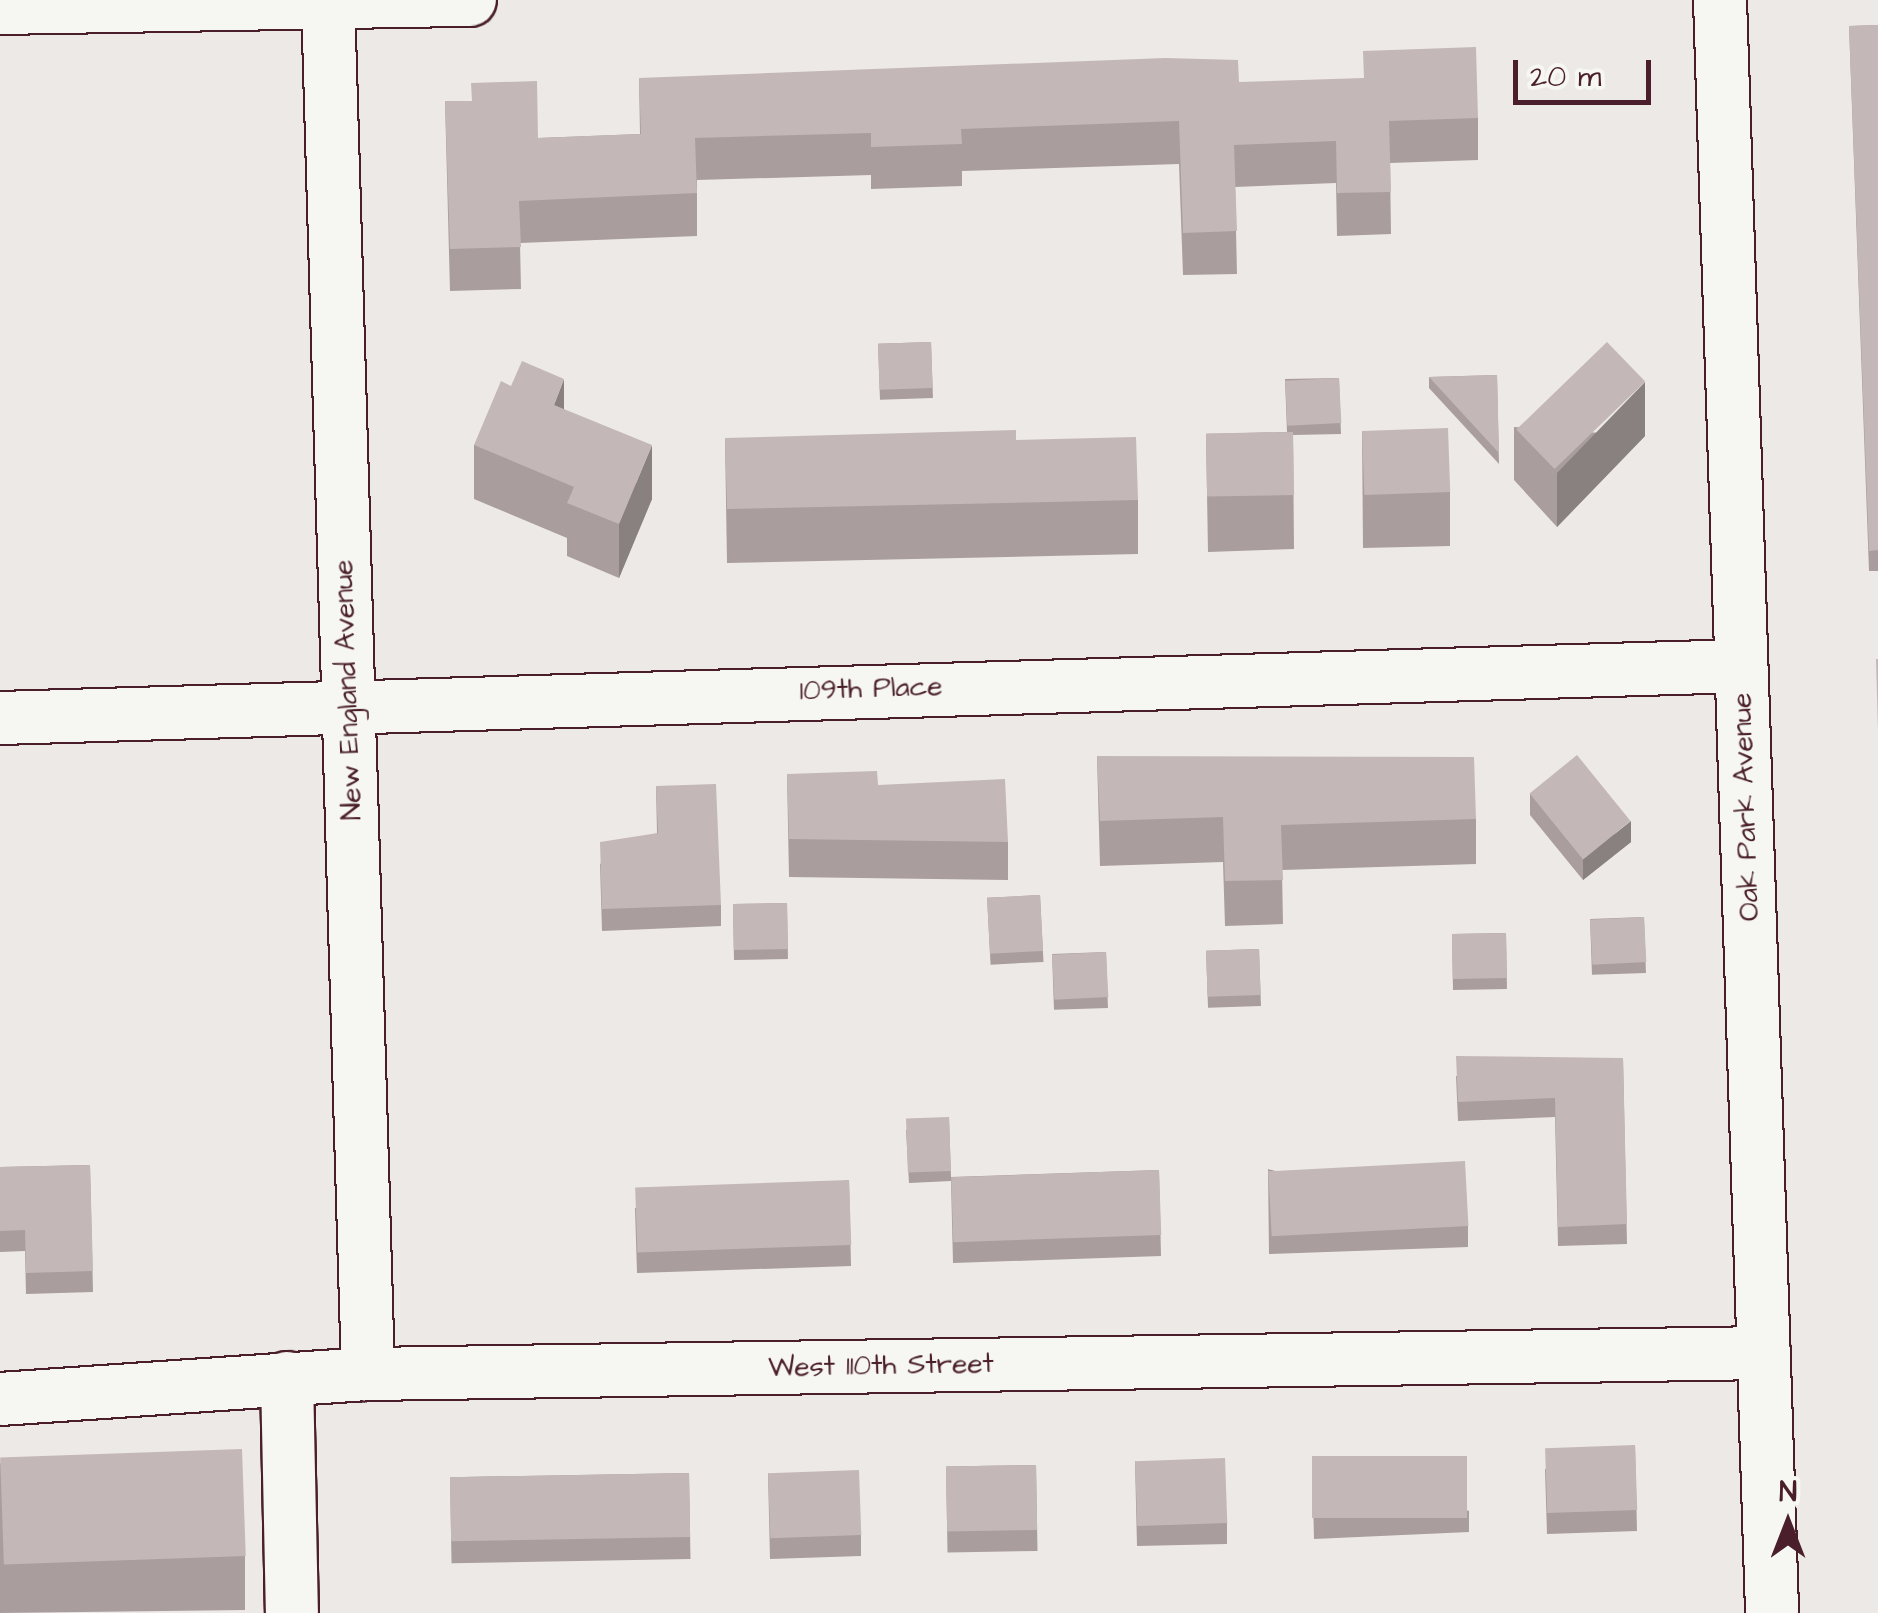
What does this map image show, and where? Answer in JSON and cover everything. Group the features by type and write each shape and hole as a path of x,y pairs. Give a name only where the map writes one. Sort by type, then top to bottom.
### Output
{"street":[{"path":"0,8 470,0"},
{"name":"Oak Park Avenue","path":"1720,0 1772,1613"},
{"name":"New England Avenue","path":"328,3 368,1374"},
{"name":"109th Place","path":"0,718 1741,666"},
{"name":"West 110th Street","path":"0,1399 368,1374 1764,1352"},
{"path":"287,1378 292,1613"}],"building":[{"path":"1878,25 1878,550 1869,551 1849,26"},
{"path":"1476,47 1478,118 1389,121 1391,192 1337,193 1336,141 1234,145 1237,231 1183,233 1179,121 961,129 962,144 871,147 871,133 695,138 697,193 519,201 521,247 450,249 445,101 472,101 471,83 537,81 538,138 641,134 639,78 1165,58 1238,60 1239,82 1364,78 1363,51"},
{"path":"931,342 933,388 880,390 878,344"},
{"path":"1607,342 1645,382 1555,469 1516,430"},
{"path":"522,361 564,379 554,405 652,445 619,524 567,503 574,487 474,445 501,381 511,386"},
{"path":"1497,375 1499,453 1429,377"},
{"path":"1339,378 1341,423 1287,426 1285,381"},
{"path":"1448,428 1450,492 1364,495 1362,431"},
{"path":"1016,430 1016,440 1136,437 1138,500 727,509 725,438"},
{"path":"1293,432 1294,495 1207,497 1206,434"},
{"path":"1876,659 1878,659 1878,732"},
{"path":"1577,755 1630,821 1583,859 1530,793"},
{"path":"1097,756 1474,757 1476,819 1281,825 1283,880 1225,881 1223,817 1100,821"},
{"path":"877,771 878,785 1005,779 1008,842 789,839 787,774"},
{"path":"716,784 721,905 602,909 600,842 658,833 656,786"},
{"path":"1040,895 1043,951 990,954 987,898"},
{"path":"787,903 788,949 734,950 733,904"},
{"path":"1644,917 1646,962 1592,965 1590,920"},
{"path":"1506,933 1507,978 1453,979 1452,934"},
{"path":"1259,949 1261,995 1208,997 1206,951"},
{"path":"1106,952 1108,997 1054,1000 1052,955"},
{"path":"1456,1056 1623,1058 1627,1224 1558,1227 1555,1098 1458,1102"},
{"path":"949,1117 951,1171 908,1172 906,1119"},
{"path":"1465,1161 1468,1226 1272,1236 1268,1171"},
{"path":"90,1165 93,1271 26,1273 25,1230 0,1231 0,1167"},
{"path":"1159,1170 1161,1235 953,1242 951,1177"},
{"path":"849,1180 851,1245 637,1252 635,1187"},
{"path":"1635,1445 1637,1510 1547,1513 1545,1448"},
{"path":"242,1449 246,1556 4,1564 0,1457"},
{"path":"1312,1456 1467,1456 1467,1518 1312,1518"},
{"path":"1225,1458 1227,1523 1137,1526 1135,1461"},
{"path":"1036,1465 1037,1530 947,1532 946,1467"},
{"path":"859,1470 861,1535 770,1538 768,1473"},
{"path":"689,1473 690,1537 451,1541 450,1477"}]}
